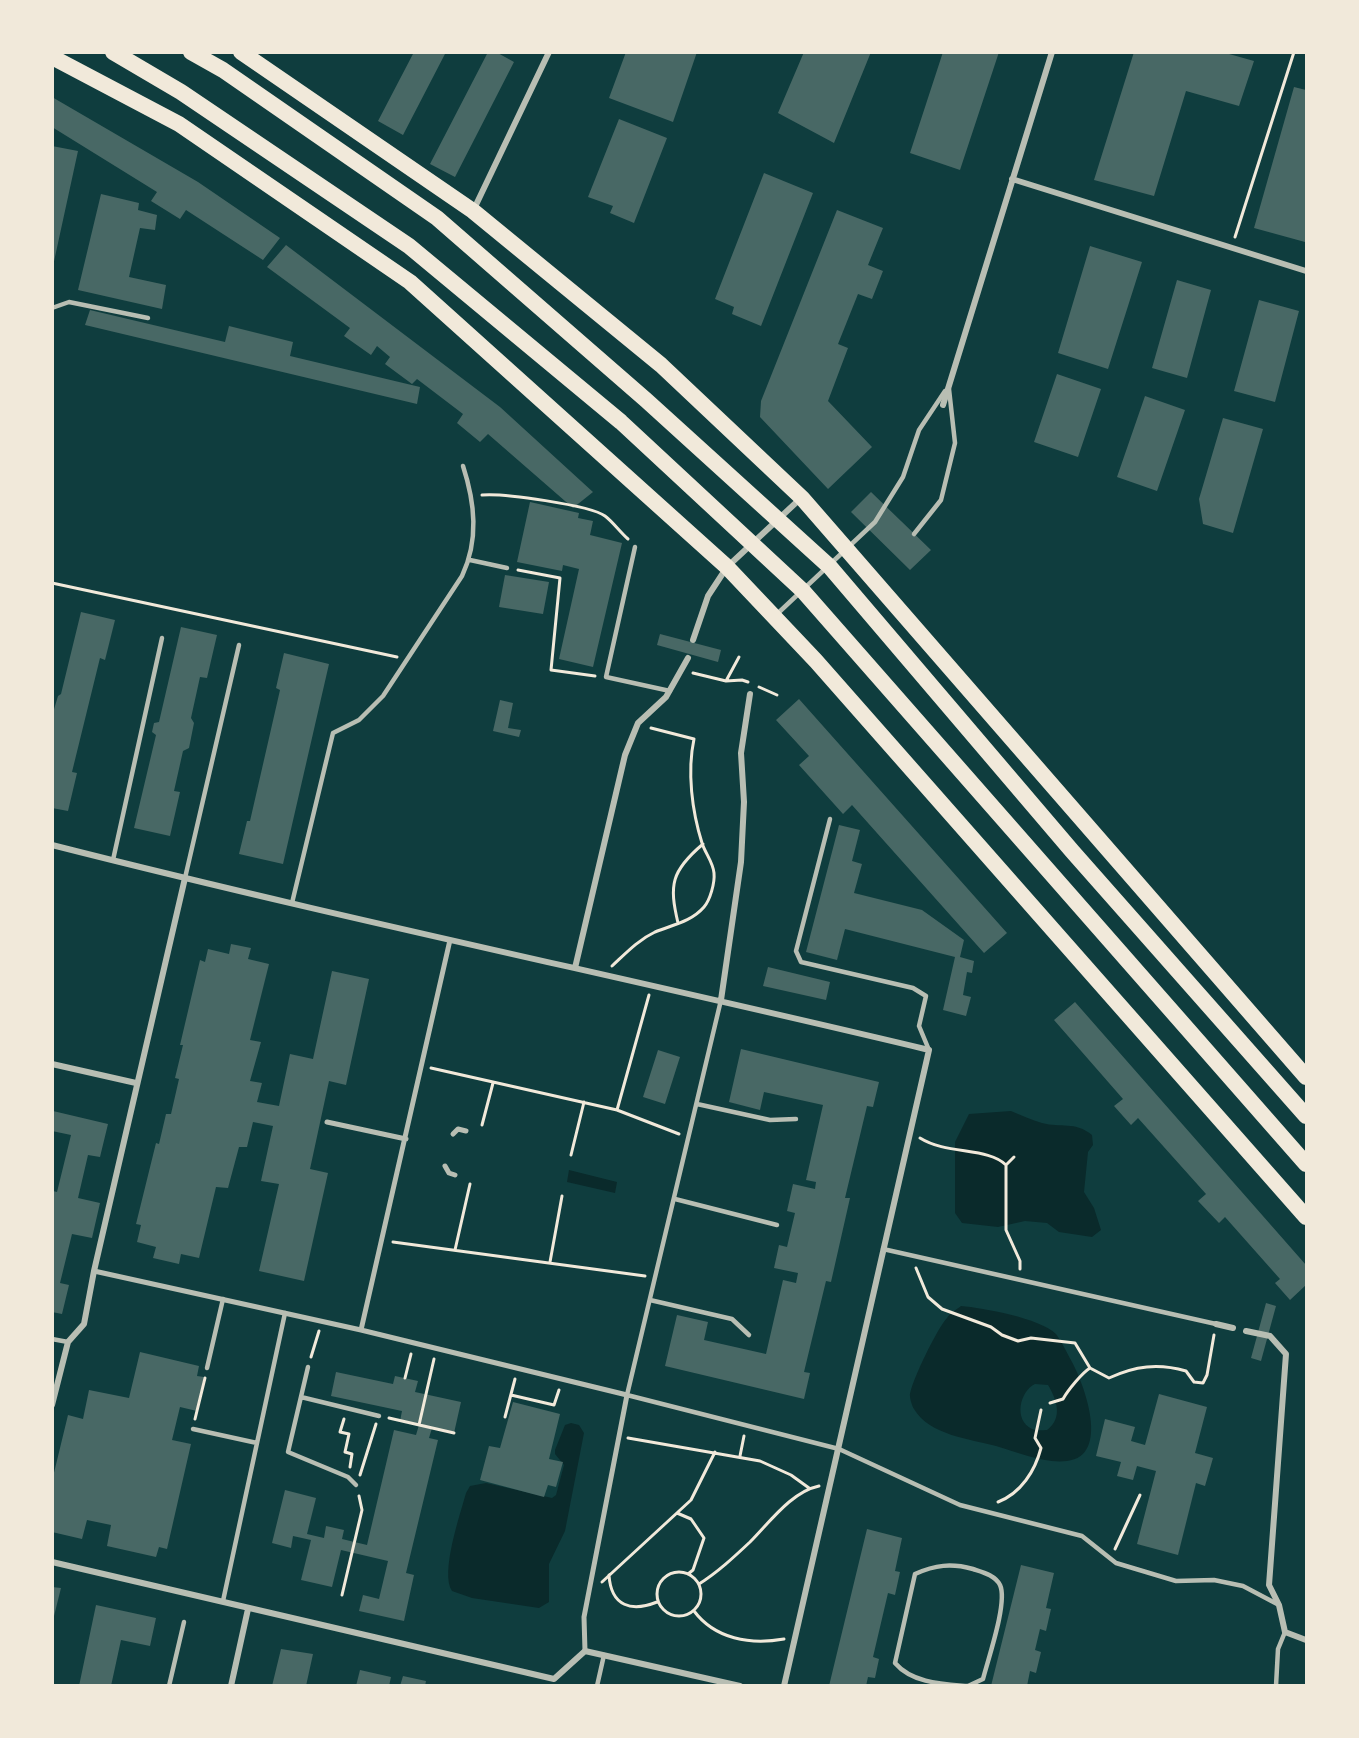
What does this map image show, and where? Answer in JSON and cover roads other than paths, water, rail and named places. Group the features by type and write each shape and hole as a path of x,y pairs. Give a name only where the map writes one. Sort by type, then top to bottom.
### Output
{"highway":[{"path":"113,52 181,92 409,246 621,422 803,591 1306,1164"},
{"path":"191,52 223,70 438,218 830,567 1072,851 1306,1116"},
{"path":"241,52 473,211 661,365 802,498 1306,1077"},
{"path":"52,57 179,124 410,282 727,567 775,615 1306,1218"}],"street":[{"path":"473,211 549,52"},
{"path":"943,405 1052,52"},
{"path":"1012,179 1306,271"},
{"path":"693,640 708,596 727,567 802,498"},
{"path":"575,968 625,754 638,723 670,691 683,671 688,658"},
{"path":"721,999 741,862 744,802 741,753 750,694"},
{"path":"52,845 450,940 721,999 929,1050 784,1686"},
{"path":"52,1405 68,1342 84,1324 136,1083 185,878"},
{"path":"361,1330 423,1067 450,940"},
{"path":"52,1064 136,1083"},
{"path":"327,1122 406,1139"},
{"path":"453,1134 458,1129 466,1131"},
{"path":"445,1166 449,1173 455,1175"},
{"path":"52,1562 554,1679 585,1651 584,1617 627,1395 361,1330 94,1271"},
{"path":"1216,1324 1233,1328"},
{"path":"1246,1331 1269,1336 1286,1354 1269,1585 1279,1605 1285,1632 1306,1640"},
{"path":"231,1686 249,1609"},
{"path":"585,1651 740,1686"}],"lane":[{"path":"52,308 69,302 148,318"},
{"path":"915,534 941,500 955,443 949,386"},
{"path":"775,615 875,522 903,477 919,430 949,386"},
{"path":"292,903 333,733 359,720 383,696 462,576 470,560 474,527 472,496 463,466"},
{"path":"635,547 606,677 670,691"},
{"path":"470,560 507,568"},
{"path":"112,860 162,638"},
{"path":"185,878 239,645"},
{"path":"830,819 796,951 801,962 913,988 926,996 920,1026 929,1050"},
{"path":"721,999 627,1395 839,1449 960,1505 1082,1536 1110,1559 1154,1576 1176,1581 1214,1580 1243,1586 1279,1605"},
{"path":"697,1104 770,1120 796,1119"},
{"path":"675,1199 777,1225"},
{"path":"883,1249 1216,1324"},
{"path":"207,1368 223,1299"},
{"path":"650,1300 732,1319 749,1335"},
{"path":"223,1601 285,1313"},
{"path":"52,1339 68,1342"},
{"path":"308,1367 288,1452 348,1477 356,1485"},
{"path":"301,1397 379,1416"},
{"path":"193,1429 257,1443"},
{"path":"956,1565 988,1574 1000,1583 1003,1597 983,1679 968,1686 939,1684 904,1673 895,1663 915,1574 933,1566 956,1565"},
{"path":"170,1686 184,1622"},
{"path":"1275,1686 1278,1649 1285,1632"},
{"path":"597,1686 604,1655"}],"water":[{"path":"1011,1111 1042,1123 1074,1126 1092,1135 1093,1145 1088,1152 1084,1192 1094,1208 1101,1230 1092,1237 1059,1232 1047,1223 1025,1221 998,1227 962,1223 955,1213 955,1142 969,1114"},
{"path":"569,1170 617,1182 615,1193 567,1182"},
{"path":"961,1306 1025,1319 1038,1323 1056,1334 1077,1372 1087,1402 1091,1433 1088,1447 1080,1456 1067,1461 1040,1459 951,1435 929,1425 913,1408 910,1399 911,1390 925,1356 943,1323","holes":["1035,1384 1048,1385 1056,1403 1057,1414 1047,1430 1034,1430 1022,1419 1022,1399"]},
{"path":"571,1423 579,1425 584,1433 565,1531 549,1564 549,1602 539,1608 472,1598 452,1591 448,1571 452,1544 470,1486 486,1483 552,1498 556,1495 564,1465 555,1454 555,1450 565,1425"}]}
